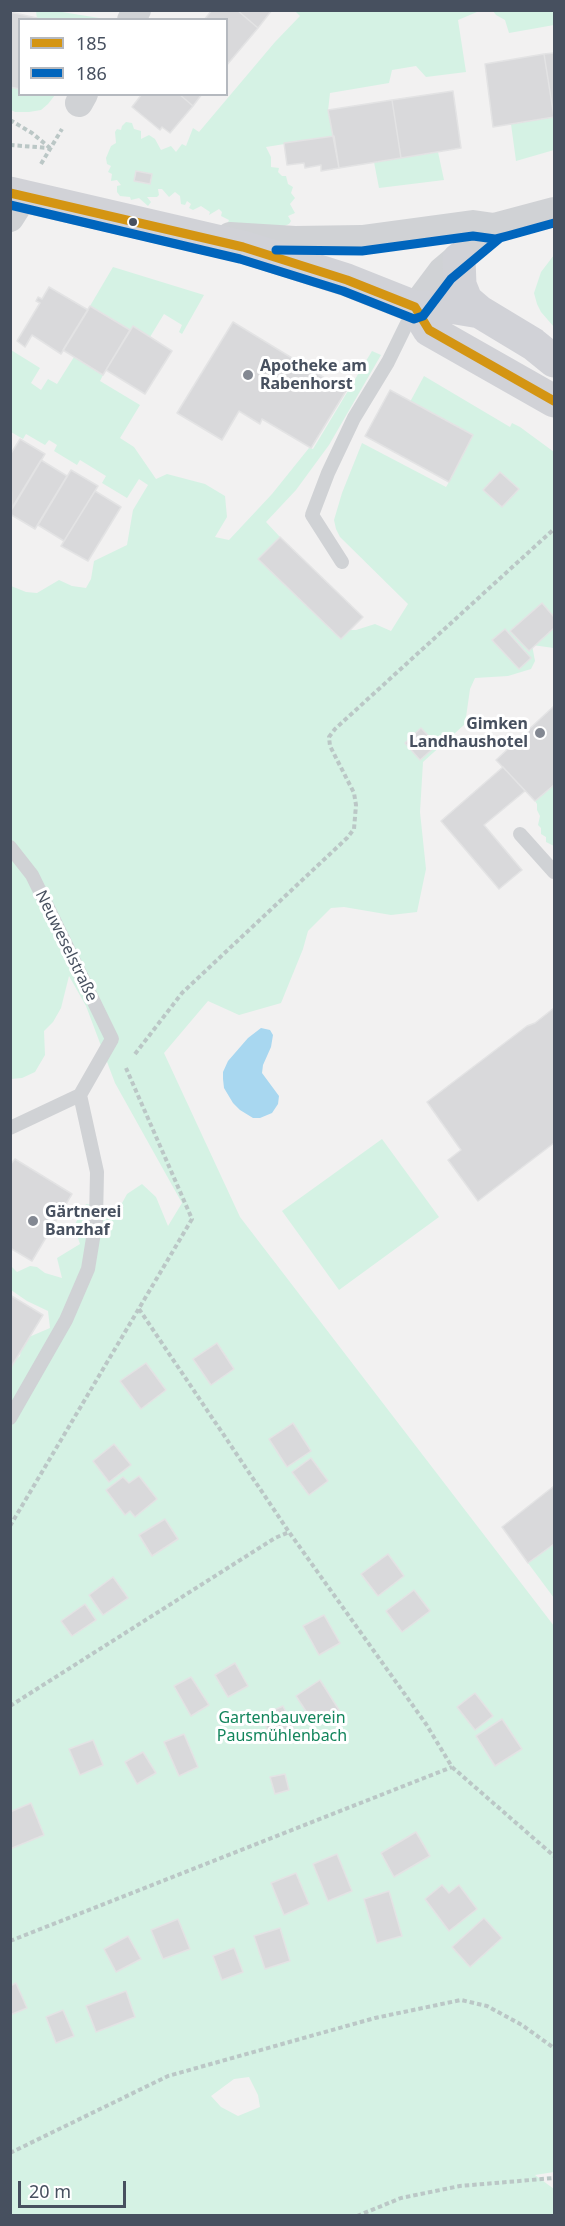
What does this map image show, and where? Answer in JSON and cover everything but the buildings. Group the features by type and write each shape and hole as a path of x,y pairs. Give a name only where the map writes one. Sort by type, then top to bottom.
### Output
{"street":[{"path":"15,202 193,234 243,247 347,280 415,307 450,307 480,312"},
{"path":"193,234 332,240 393,235 473,224 494,227 555,211"},
{"path":"415,307 442,271 459,259 494,227"},
{"path":"459,259 459,274 466,300 480,312 533,344 555,361"},
{"path":"415,307 429,330 555,401"}],"lane":[{"path":"342,562 312,515 328,473 354,418 388,362 415,307"},
{"path":"520,834 555,872"},
{"name":"Neuweselstraße","path":"12,855 32,875 112,1039"},
{"path":"10,1128 80,1095 112,1039"},
{"path":"10,1418 66,1320 88,1269 96,1220 98,1172 80,1095"}],"path":[{"path":"10,120 33,133 50,148 10,145"},
{"path":"125,1067 182,993 354,829 356,805 354,793 330,746 329,737 335,729 555,530"},
{"path":"10,1526 192,1219 112,1039"},
{"path":"139,1309 289,1532 426,1724 452,1767 555,1856"},
{"path":"10,1706 275,1538 289,1532"},
{"path":"10,1941 452,1767"},
{"path":"10,2152 168,2076 375,2018 461,2000 488,2006 522,2025 555,2048"},
{"path":"357,2216 401,2198 460,2186 555,2178"}],"green space":[{"path":"36,11 56,11 99,18 37,18"},
{"path":"295,11 477,12 458,20 466,72 426,77 416,66 392,70 389,83 330,93 328,111 334,136 266,147 271,157 271,167 279,168 278,172 286,176 288,184 293,187 291,193 295,198 290,204 295,213 288,216 291,221 289,224 282,227 227,225 229,220 221,216 222,212 219,209 209,215 210,212 201,206 193,210 189,208 191,204 187,201 185,205 181,204 180,196 175,192 169,197 162,189 158,189 157,197 147,197 151,202 148,206 139,198 131,200 130,197 120,196 117,186 121,185 117,180 111,181 112,174 108,172 111,166 107,164 106,158 111,146 116,143 117,129 121,130 126,122 132,123 134,129 141,131 141,139 149,135 155,139 161,150 171,146 176,152 182,144 186,146 193,128 199,132 300,16"},
{"path":"493,11 554,11 554,25 509,33 505,20"},
{"path":"11,87 18,89 18,96 54,96 41,110 15,112 11,110"},
{"path":"554,117 554,150 516,161 511,124"},
{"path":"438,152 444,180 379,188 374,162"},
{"path":"554,255 554,327 541,312 534,293 541,272"},
{"path":"113,267 204,295 182,334 179,332 182,325 164,314 150,337 133,327 130,330 90,306"},
{"name":"Gartenbauverein Pausmühlenbach","path":"11,350 40,368 31,383 41,390 48,379 57,384 74,357 103,375 100,381 140,405 120,438 134,447 156,479 167,474 205,484 225,496 227,517 215,537 229,540 272,494 309,448 313,449 372,351 381,355 329,445 296,490 266,522 280,537 265,552 345,630 356,630 375,624 391,631 408,604 340,537 336,529 334,520 342,493 362,443 446,487 449,482 365,436 410,402 424,376 510,427 512,423 520,427 554,452 554,648 532,645 535,661 531,669 508,676 475,678 470,689 465,724 423,762 420,812 426,869 417,912 391,915 344,907 331,908 308,931 281,1003 239,1015 208,1001 164,1053 240,1217 554,1626 554,2172 535,2175 554,2189 554,2215 11,2215 10,1365 20,1356 22,1340 50,1328 48,1311 11,1290 10,1265 17,1272 30,1266 62,1278 57,1258 80,1244 74,1226 86,1204 110,1207 121,1205 127,1194 142,1184 156,1197 168,1226 182,1203 115,1083 86,1006 69,976 61,1008 53,1022 44,1031 45,1055 35,1072 22,1078 11,1079 11,586 26,592 37,593 59,580 72,586 86,588 91,579 94,561 127,545 133,510 148,485 139,479 127,498 102,483 106,476 80,460 77,465 54,451 57,445 49,440 45,445 26,434 23,439 11,432","holes":["249,2077 258,2095 260,2107 238,2116 221,2107 211,2096 234,2079"]},
{"path":"554,784 554,846 546,842 546,837 541,834 541,828 538,825 540,816 535,801"},
{"path":"382,1139 439,1217 339,1290 282,1211"},
{"path":"554,1544 554,1598 528,1563"}],"water":[{"path":"261,1028 270,1030 273,1035 262,1073 279,1096 278,1104 272,1113 253,1118 233,1103 224,1088 223,1072 228,1061 248,1038"}],"transit line":[{"name":"185","path":"10,193 243,247 347,280 415,307 429,330 554,401"},
{"name":"186","path":"10,205 240,259 343,291 414,319 423,316 451,279 500,238 554,223"},
{"name":"186","path":"276,250 362,251 473,236 495,239 511,235"}],"place":[{"name":"Apotheke am Rabenhorst","path":"248,375"},
{"name":"Gimken Landhaushotel","path":"540,733"},
{"name":"Gärtnerei Banzhaf","path":"33,1221"}]}
